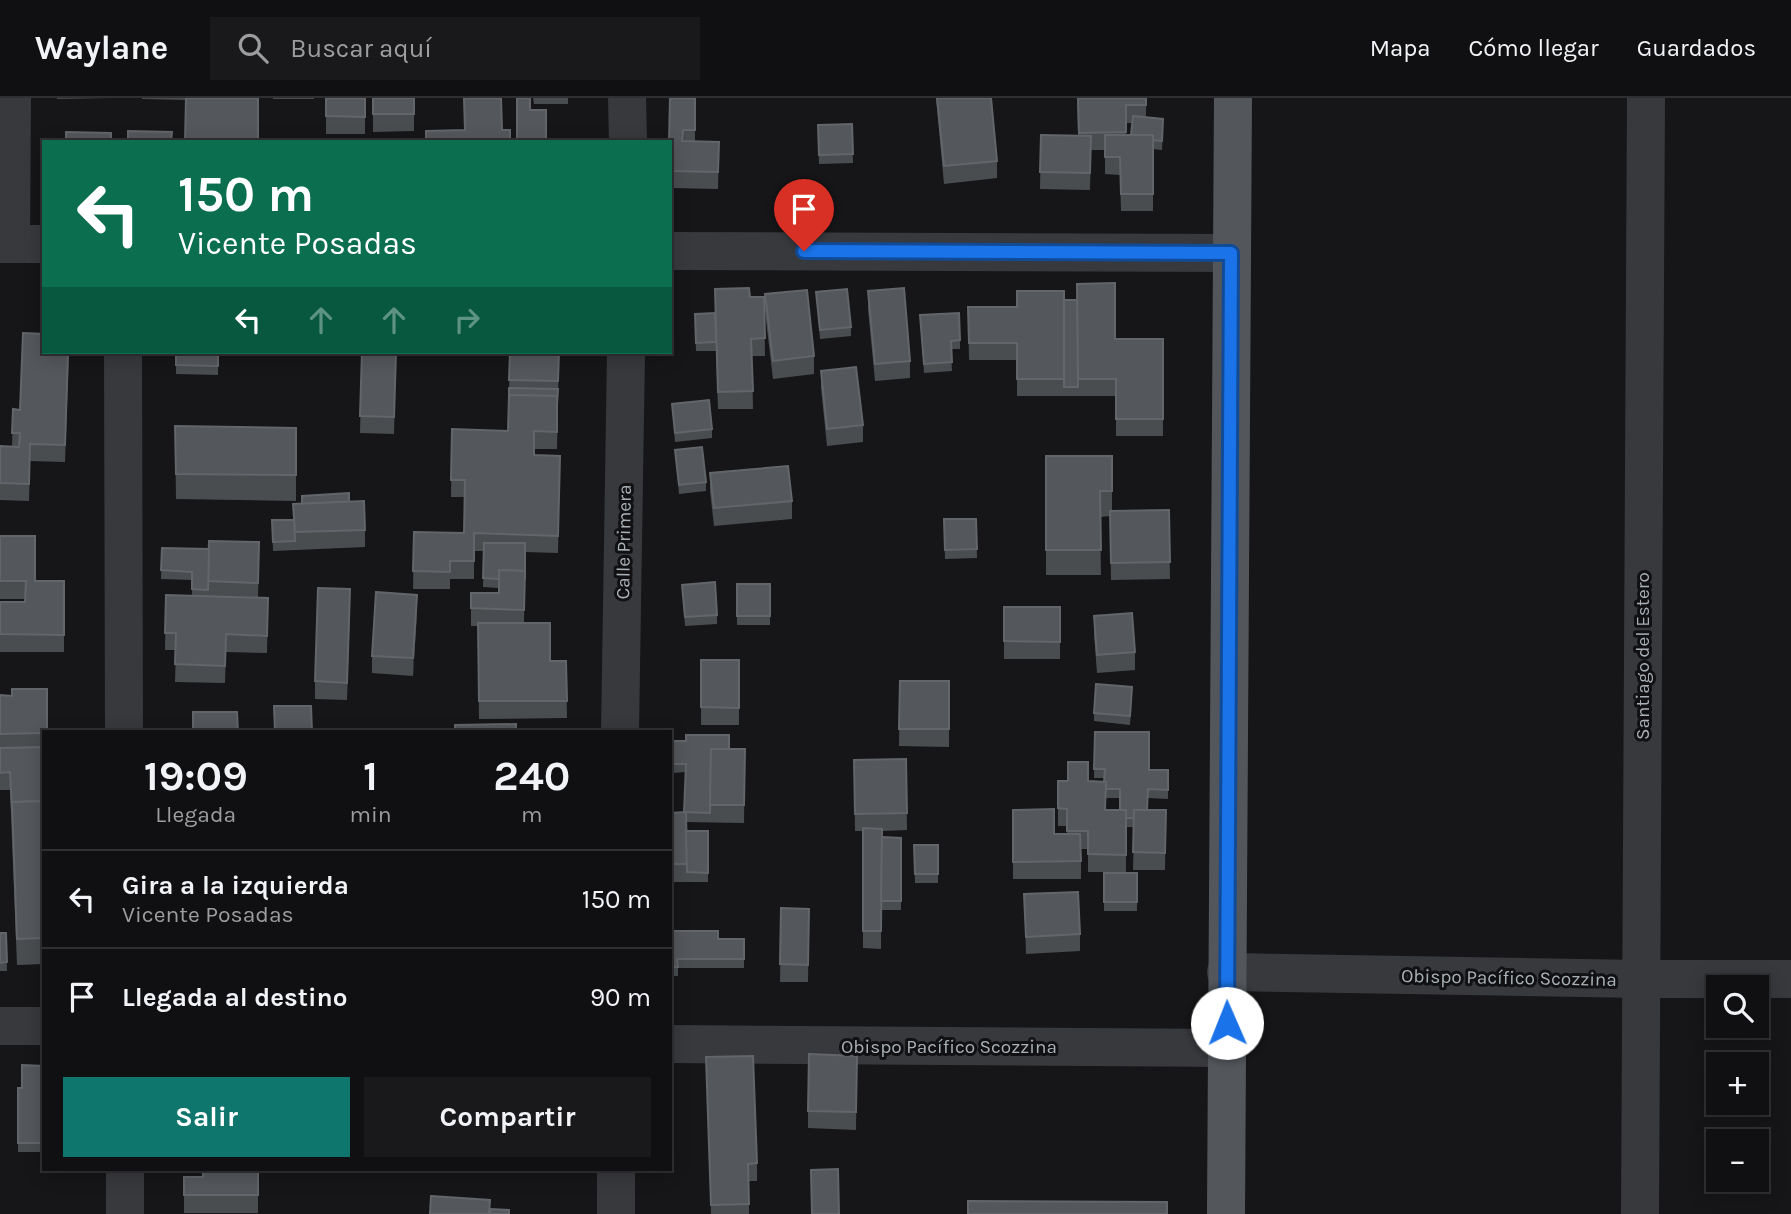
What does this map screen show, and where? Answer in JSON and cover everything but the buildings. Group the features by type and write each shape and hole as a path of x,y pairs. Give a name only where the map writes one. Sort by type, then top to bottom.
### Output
{"main road":[{"path":"1226,1214 1233,98"}],"street":[{"path":"12,98 18,244"},
{"path":"627,98 628,140"},
{"name":"Santiago del Estero","path":"1640,1214 1646,98"},
{"path":"672,251 1231,253"},
{"path":"122,354 124,730"},
{"name":"Calle Primera","path":"621,730 626,354"},
{"name":"Obispo Pacífico Scozzina","path":"1226,972 1791,979"},
{"path":"0,1026 42,1026"},
{"name":"Obispo Pacífico Scozzina","path":"672,1044 1228,1048"},
{"path":"125,1171 125,1214"},
{"path":"616,1171 616,1214"}],"route":[{"path":"804,251 1231,253 1227,1023"}]}
